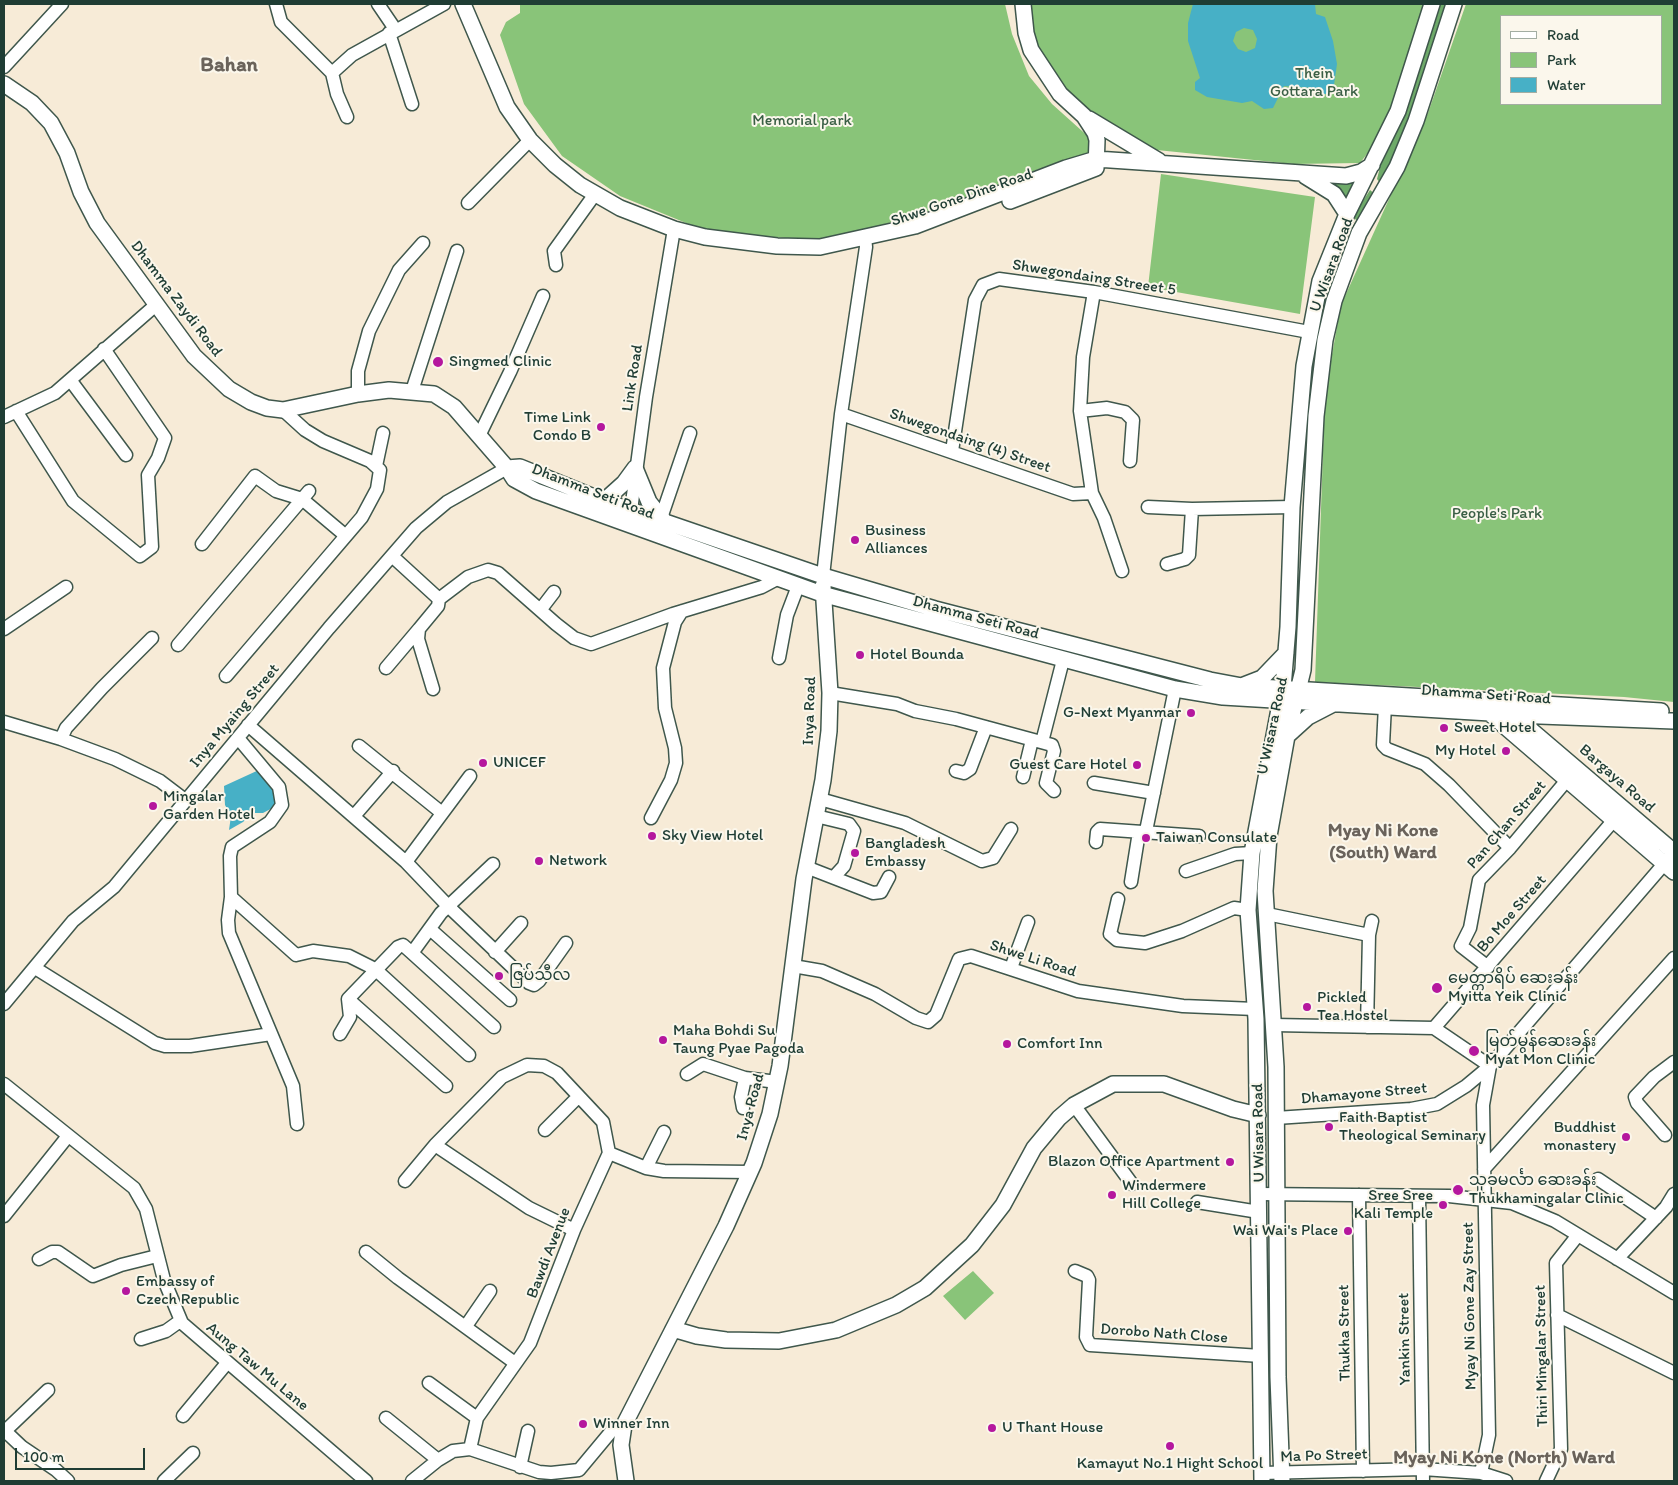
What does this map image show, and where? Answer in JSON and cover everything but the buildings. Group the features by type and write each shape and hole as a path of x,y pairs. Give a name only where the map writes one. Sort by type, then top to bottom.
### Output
{"main road":[{"name":"Shwe Gone Dine Road","path":"456,4 495,99 528,143 567,184 639,224 674,233 709,246 791,254 821,254 865,242 912,236 951,224 1096,163 1113,160 1301,174 1346,176 1369,172"},
{"name":"Shwe Gone Dine Road","path":"463,4 507,107 528,143"},
{"path":"1022,4 1026,34 1031,50 1060,94 1084,116 1165,164"},
{"name":"U Wisara Road","path":"1282,1477 1278,1377 1276,1085 1274,1021 1265,891 1269,836 1281,734 1292,507 1300,408 1309,332 1320,282 1344,221 1398,111 1432,4"},
{"name":"U Wisara Road","path":"1262,1477 1258,1119 1255,1014 1248,910 1252,853 1281,734 1297,695 1303,670 1315,425 1325,340 1334,301 1359,233 1397,167 1416,120 1454,4"},
{"name":"Dhamma Zaydi Road","path":"4,84 32,103 51,123 67,153 81,192 97,223 194,356 229,389 251,402 267,408 283,410 358,394 389,390 434,394 454,406 507,468"},
{"path":"1084,116 1095,133 1096,163"},
{"path":"1369,172 1378,187 1380,196"},
{"name":"Shwe Gone Dine Road","path":"1301,174 1334,194 1344,221"},
{"path":"1344,221 1359,233"},
{"name":"Dhamma Seti Road","path":"1243,692 1223,697 1175,689 822,594 536,491 514,479 507,468 520,466 604,500 823,576 935,609 1067,643 1243,692 1297,695 1338,702 1385,706 1489,706 1674,712"},
{"path":"604,500 624,483 635,468"},
{"path":"635,468 645,494 663,520"},
{"name":"Inya Road","path":"626,1481 621,1445 624,1425 726,1226 750,1172 770,1114 777,1082 806,866 820,800 829,731 830,693 822,594 823,576"},
{"path":"1063,660 1067,643"},
{"path":"1286,653 1262,678 1243,692 1263,709 1281,734 1308,717 1338,702"},
{"path":"1303,670 1312,683 1325,690"},
{"name":"Dhamma Seti Road","path":"1297,695 1325,690 1489,706"},
{"name":"Bargaya Road","path":"1489,706 1513,714 1534,730 1672,860"},
{"name":"Bargaya Road","path":"1489,706 1549,764 1614,820 1672,860"},
{"name":"Dhamma Seti Road","path":"1513,714 1674,721"},
{"path":"1534,730 1532,720 1540,716"},
{"name":"Bargaya Road","path":"1549,764 1551,754 1559,752"},
{"path":"1255,1014 1274,1021"},
{"path":"674,1329 697,1336 726,1340 779,1341 836,1330 896,1304 925,1288 972,1246 1003,1205 1045,1133 1074,1105 1113,1084 1153,1082 1174,1087 1258,1119 1276,1122"},
{"path":"1257,1084 1276,1085"},
{"path":"1260,1289 1278,1289"},
{"path":"1262,1377 1278,1377"}],"street":[{"path":"4,67 62,4"},
{"path":"276,4 281,22 332,73 337,94 348,117"},
{"path":"378,4 392,31 412,104"},
{"path":"332,73 352,55 392,31 444,4"},
{"path":"468,203 528,143"},
{"path":"556,265 554,251 592,197"},
{"name":"Link Road","path":"629,526 635,468 674,233"},
{"path":"823,576 841,414 865,242"},
{"path":"358,394 358,371 369,331 399,270 423,243"},
{"path":"412,391 457,251"},
{"name":"Shwegondaing Streeet 5","path":"952,451 975,300 983,285 998,279 1094,292 1309,332"},
{"path":"1094,292 1083,357 1080,411 1090,494 1104,518 1122,570"},
{"path":"479,436 510,372 543,296"},
{"path":"4,417 46,398 71,381 104,349 157,304"},
{"path":"16,411 74,501 140,556 152,547 148,475 158,458 165,438 104,349"},
{"path":"71,381 126,455"},
{"path":"1080,411 1107,408 1125,412 1133,420 1130,461"},
{"path":"226,676 362,517 378,488 380,470 370,461 311,433 283,410"},
{"name":"Shwegondaing (4) Street","path":"841,414 1073,494 1090,494"},
{"path":"376,466 383,433"},
{"path":"663,520 690,433"},
{"name":"Inya Myaing Street","path":"4,1004 73,921 114,887 185,800 392,556 436,510 507,468"},
{"path":"202,544 255,476 276,491 306,495 346,536"},
{"path":"178,645 306,495"},
{"path":"1148,507 1192,509 1292,507"},
{"path":"1168,564 1185,559 1189,555 1192,509"},
{"path":"392,556 439,599"},
{"path":"386,668 438,606 439,599 468,577 488,570 498,572 511,582 574,638 591,644 682,612 762,587 778,579"},
{"path":"779,658 787,615 798,586"},
{"path":"4,629 66,587"},
{"path":"541,609 554,592"},
{"path":"650,818 671,780 676,763 675,748 664,708 663,668 675,622 682,612"},
{"path":"419,629 418,639 433,689"},
{"path":"61,739 66,728 102,688 152,638"},
{"path":"1023,777 1037,741 1063,660"},
{"path":"1131,882 1154,793 1175,689"},
{"path":"830,693 897,704 915,711 986,727 1055,748 1046,783 1054,791"},
{"path":"1385,706 1383,745 1387,749 1425,764 1449,785 1510,848"},
{"path":"4,722 61,739 115,759 160,781 185,800"},
{"path":"248,725 406,862 449,908 529,983 534,985 566,943"},
{"path":"956,771 964,773 970,769 986,727"},
{"path":"238,738 279,787 282,805 270,822 232,847 230,856 231,898 228,920 229,933 293,1086 297,1124"},
{"path":"359,746 442,813"},
{"path":"354,816 393,772"},
{"path":"406,862 470,776"},
{"name":"Pan Chan Street","path":"1488,967 1461,946 1470,928 1479,880 1510,848 1567,780"},
{"path":"1094,783 1154,793"},
{"path":"820,800 905,823 982,861 993,858 1002,846 1010,829"},
{"path":"816,816 849,824 854,831 844,866 834,877"},
{"name":"Bo Moe Street","path":"1434,1028 1614,820"},
{"path":"1096,842 1097,832 1100,829 1199,836"},
{"path":"1186,871 1235,854 1252,853"},
{"name":"Dhamayone Street","path":"1276,1122 1411,1109 1437,1104 1466,1086 1490,1066 1672,860"},
{"path":"412,953 441,913 449,908 493,864"},
{"path":"806,866 877,894 881,892 889,877"},
{"path":"231,898 296,955 313,951 349,956 375,969 468,1054"},
{"path":"1118,899 1110,934 1118,940 1145,943 1182,931 1234,908 1248,910"},
{"path":"1267,914 1369,935"},
{"path":"1367,1027 1369,935 1372,921"},
{"path":"1011,968 1028,922"},
{"path":"495,952 521,923"},
{"path":"430,928 510,1000"},
{"path":"340,1034 350,1017 348,999 400,945 412,953 494,1027"},
{"name":"Shwe Li Road","path":"793,966 822,971 875,994 916,1018 928,1022 936,1016 959,959 971,956 1078,991 1255,1014"},
{"path":"1484,1169 1674,958"},
{"path":"35,968 155,1043 165,1046 190,1046 271,1034"},
{"path":"348,999 446,1086"},
{"path":"1274,1021 1367,1027 1434,1028 1490,1066"},
{"path":"1665,1135 1637,1104 1635,1097 1654,1077 1674,1062"},
{"path":"687,1074 703,1064 745,1078 777,1082"},
{"path":"405,1181 435,1145 502,1077 527,1065 544,1066 557,1073 603,1122 609,1153 646,1168 684,1173 750,1172"},
{"name":"Myay Ni Gone Zay Street","path":"1481,1473 1489,1435 1483,1105 1490,1066"},
{"path":"744,1108 741,1097 745,1078"},
{"name":"Aung Taw Mu Lane","path":"4,1084 134,1188 146,1209 157,1256 180,1321 366,1481"},
{"path":"545,1130 578,1097"},
{"path":"1074,1105 1132,1184"},
{"path":"646,1168 664,1132"},
{"path":"4,1216 68,1136"},
{"path":"435,1145 529,1208 574,1230"},
{"name":"Bawdi Avenue","path":"470,1449 477,1418 530,1344 574,1230 609,1153"},
{"path":"1598,1179 1656,1218"},
{"path":"1259,1194 1419,1196 1512,1203 1555,1221 1674,1293"},
{"path":"1617,1259 1656,1218 1674,1194"},
{"name":"Thukha Street","path":"1360,1195 1362,1471"},
{"name":"Yankin Street","path":"1419,1196 1423,1475"},
{"path":"1197,1202 1259,1212"},
{"name":"Thiri Mingalar Street","path":"1546,1481 1561,1449 1556,1263 1578,1235"},
{"path":"39,1259 52,1252 58,1252 92,1276 121,1264 157,1256"},
{"path":"366,1252 398,1278 515,1363"},
{"name":"Dorobo Nath Close","path":"1075,1270 1087,1276 1089,1280 1086,1337 1090,1345 1261,1356"},
{"path":"466,1326 490,1291"},
{"path":"1557,1315 1674,1373"},
{"path":"141,1339 166,1331 180,1321"},
{"path":"183,1416 227,1363"},
{"path":"429,1383 477,1418"},
{"path":"48,1390 4,1430 22,1447 56,1470 68,1481"},
{"path":"386,1418 438,1460"},
{"path":"569,1481 614,1428 624,1425"},
{"path":"520,1467 528,1431"},
{"path":"412,1481 438,1460 453,1451 470,1449 520,1467 551,1473 579,1470"},
{"path":"164,1481 192,1453"},
{"name":"Ma Po Street","path":"1262,1477 1362,1471 1423,1475 1481,1473 1506,1481"}],"green space":[{"name":"Memorial park","path":"520,4 1005,4 1012,34 1029,76 1052,104 1091,139 1089,155 1039,169 941,207 869,229 811,240 708,232 620,196 562,156 524,104 500,35 506,22 520,13"},
{"name":"Thein Gottara Park","path":"1025,4 1426,4 1402,85 1377,141 1360,163 1293,164 1157,150 1106,136 1080,110 1040,59"},
{"path":"1437,4 1446,4 1428,73 1384,180 1380,183 1377,179 1380,167 1417,69"},
{"name":"People's Park","path":"1466,4 1674,4 1674,702 1624,697 1315,682 1325,393 1341,305 1428,113"},
{"path":"1161,174 1315,197 1300,314 1148,287"},
{"path":"1357,179 1349,206 1330,181"},
{"path":"1370,190 1376,195 1359,222 1355,219 1354,215"},
{"path":"973,1271 994,1293 965,1320 943,1296"}],"water":[{"path":"1193,4 1315,4 1316,14 1325,17 1333,41 1337,64 1334,85 1327,94 1318,94 1312,88 1284,86 1273,108 1264,109 1252,101 1242,103 1207,97 1195,90 1195,82 1200,78 1188,41 1188,23","holes":["1244,28 1253,30 1257,39 1255,48 1246,52 1238,49 1233,41 1236,32"]},
{"path":"261,769 274,787 278,805 263,813 252,813 243,822 229,830 231,816 225,805 224,786"}],"place":[{"name":"Singmed Clinic","path":"438,362"},
{"name":"Time Link Condo B","path":"601,427"},
{"name":"Business Alliances","path":"855,540"},
{"name":"Hotel Bounda","path":"860,655"},
{"name":"G-Next Myanmar","path":"1191,713"},
{"name":"Sweet Hotel","path":"1444,728"},
{"name":"My Hotel","path":"1506,751"},
{"name":"UNICEF","path":"483,763"},
{"name":"Guest Care Hotel","path":"1137,765"},
{"name":"Mingalar Garden Hotel","path":"153,806"},
{"name":"Sky View Hotel","path":"652,836"},
{"name":"Taiwan Consulate","path":"1146,838"},
{"name":"Bangladesh Embassy","path":"855,853"},
{"name":"Network","path":"539,861"},
{"name":"ဇြပ်သီလ","path":"499,976"},
{"name":"မေတ္တာရိပ် ဆေးခန်း Myitta Yeik Clinic","path":"1437,988"},
{"name":"Pickled Tea Hostel","path":"1307,1007"},
{"name":"Maha Bohdi Su Taung Pyae Pagoda","path":"663,1040"},
{"name":"Comfort Inn","path":"1007,1044"},
{"name":"မြတ်မွန်ဆေးခန်း Myat Mon Clinic","path":"1474,1051"},
{"name":"Faith Baptist Theological Seminary","path":"1329,1127"},
{"name":"Buddhist monastery","path":"1626,1137"},
{"name":"Blazon Office Apartment","path":"1230,1162"},
{"name":"သုခမင်္လာ ဆေးခန်း Thukhamingalar Clinic","path":"1458,1190"},
{"name":"Windermere Hill College","path":"1112,1195"},
{"name":"Sree Sree Kali Temple","path":"1443,1205"},
{"name":"Wai Wai's Place","path":"1348,1231"},
{"name":"Embassy of Czech Republic","path":"126,1291"},
{"name":"Winner Inn","path":"583,1424"},
{"name":"U Thant House","path":"992,1428"},
{"name":"Kamayut No.1 Hight School","path":"1170,1446"}],"district":[{"name":"Bahan","path":"229,66"},
{"name":"Myay Ni Kone (South) Ward","path":"1383,842"},
{"name":"Myay Ni Kone (North) Ward","path":"1504,1458"}]}
